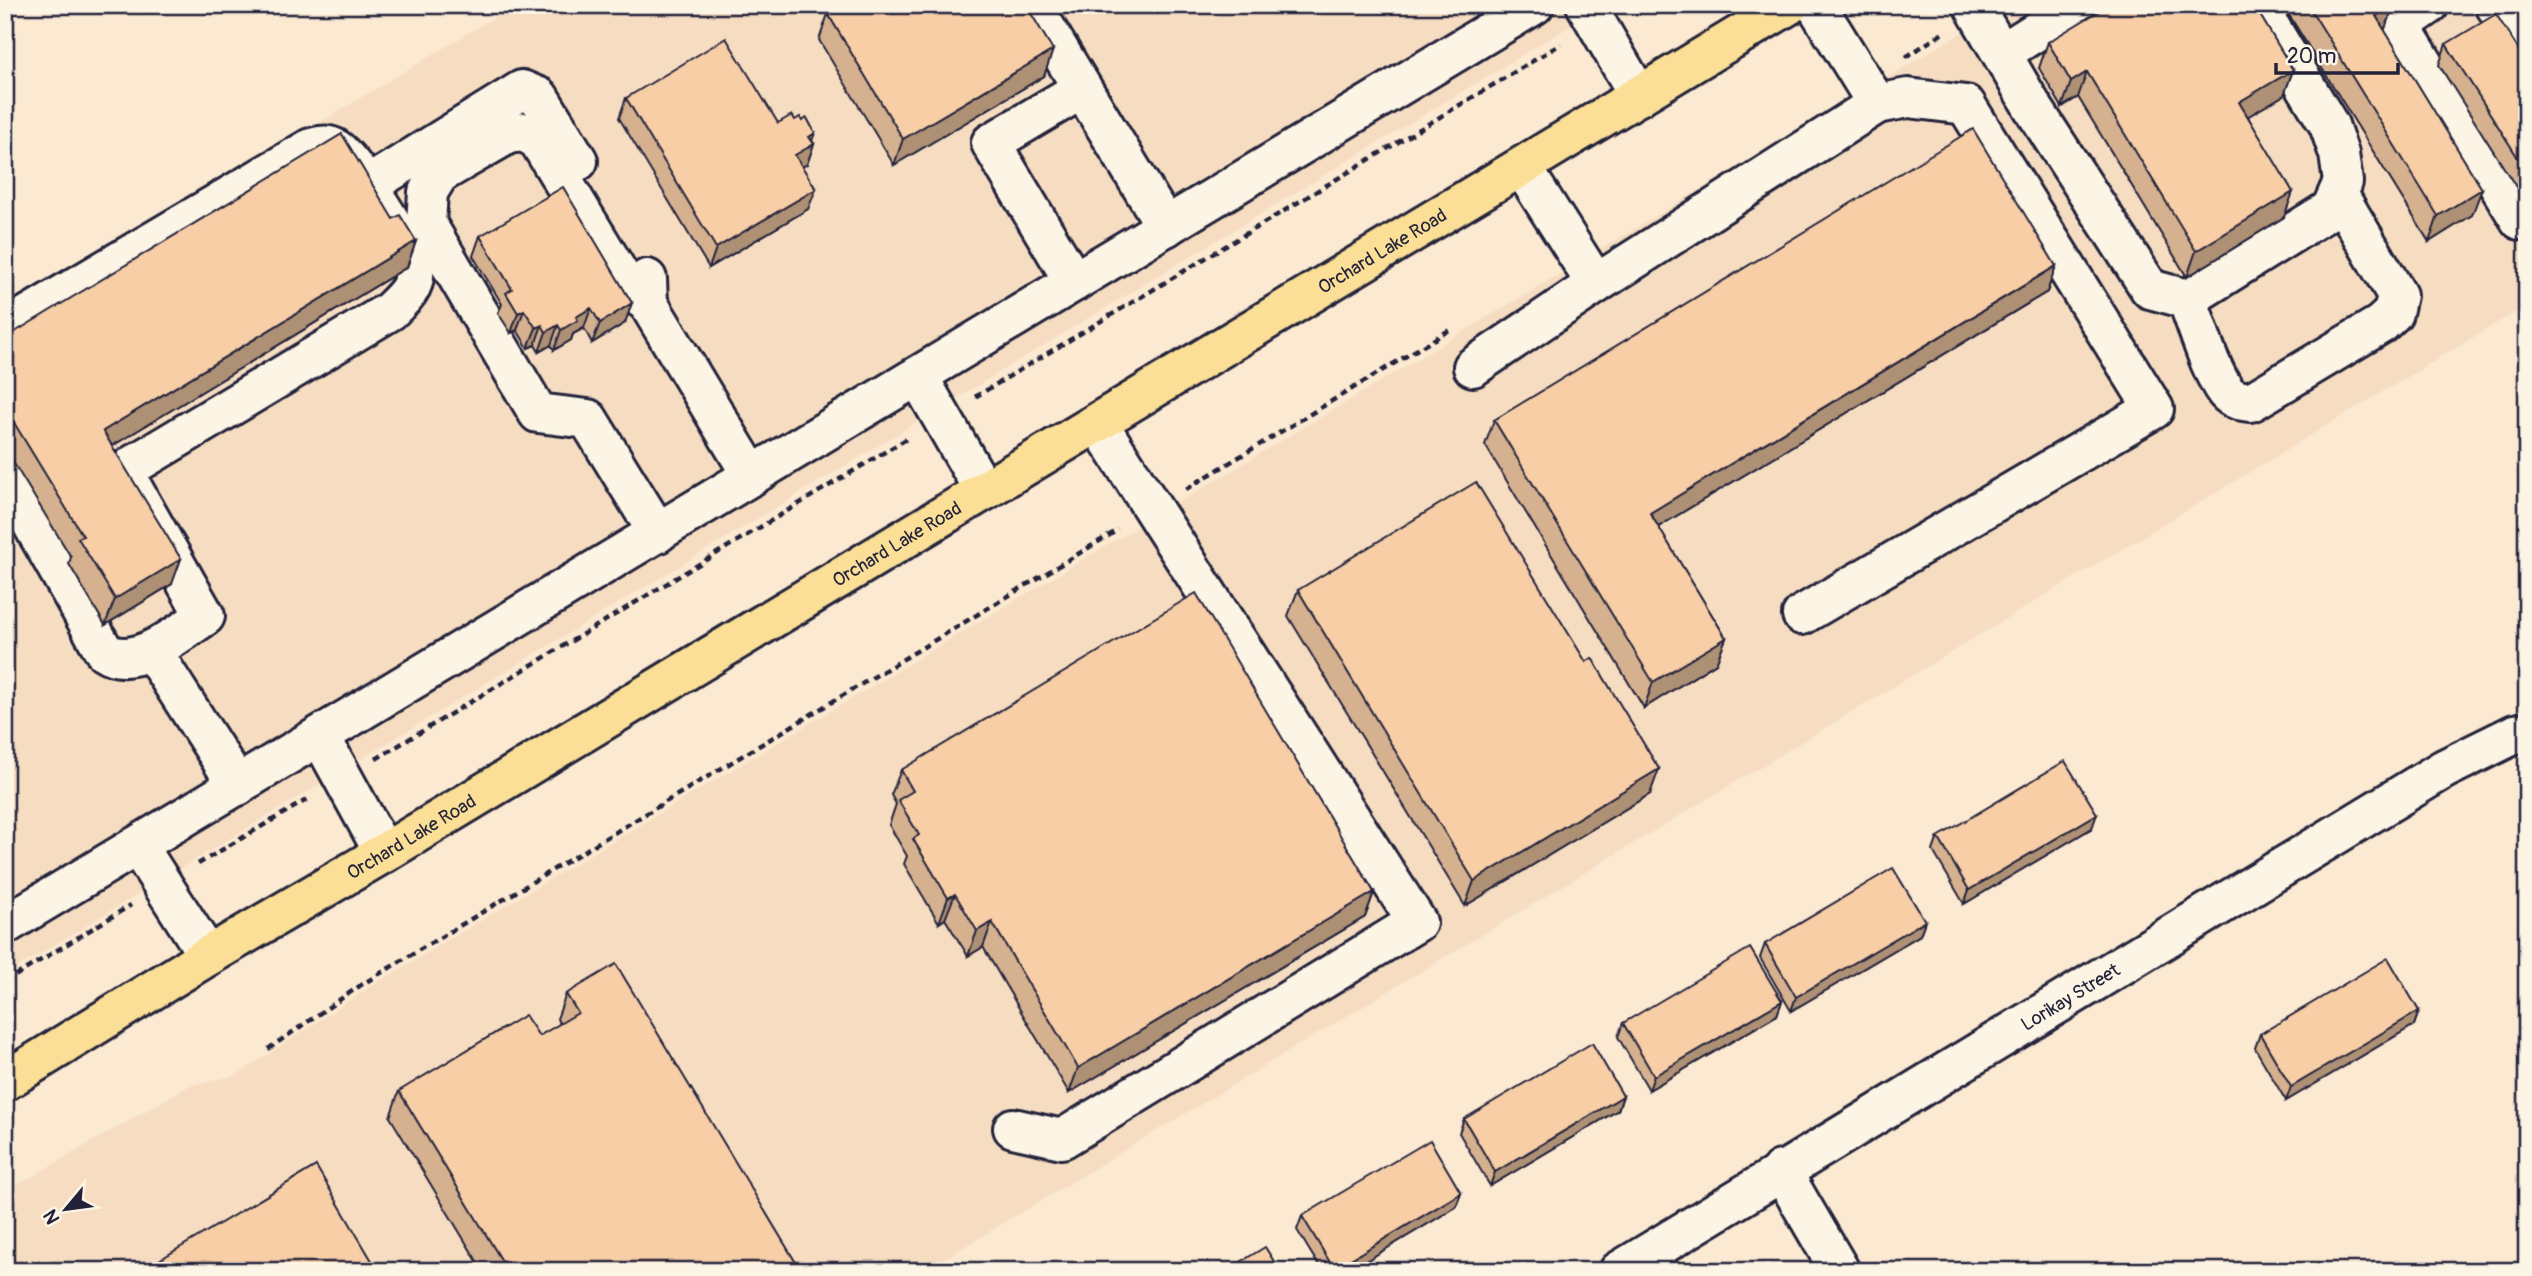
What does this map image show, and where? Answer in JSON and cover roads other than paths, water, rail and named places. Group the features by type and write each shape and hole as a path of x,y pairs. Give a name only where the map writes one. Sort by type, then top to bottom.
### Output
{"main road":[{"name":"Orchard Lake Road","path":"5,1081 208,956 384,853 1789,5"}],"street":[{"path":"1032,5 1166,227"},
{"path":"5,925 1534,5"},
{"path":"1816,5 1877,104"},
{"path":"1973,5 2032,106 2150,289 2187,299 2209,287 2335,201 2343,182 2339,154 2329,125 2258,5"},
{"path":"2002,53 2078,5"},
{"path":"2429,5 2400,25 2520,220 2527,216"},
{"path":"2495,5 2527,54"},
{"path":"1591,14 1639,96"},
{"path":"1074,282 991,144 1082,89"},
{"path":"367,186 522,90 539,97 647,275 648,303"},
{"path":"1473,367 1596,284 1877,104 1908,98 1966,105 2154,409 1802,615"},
{"path":"658,533 588,419 538,413 426,223 428,192 439,174 508,134 524,132 538,140 628,289 648,303 752,476"},
{"path":"5,329 310,148 325,144 337,149 367,186 404,246 414,271 412,286 390,311 123,471 205,616 152,651 120,659 104,651 5,476"},
{"path":"1522,167 1596,284"},
{"path":"2187,299 2216,372 2227,392 2238,401 2251,402 2381,324 2393,313 2397,295 2335,201"},
{"path":"918,376 985,491"},
{"path":"1013,1128 1062,1139 1417,922 1098,423"},
{"path":"152,651 238,786"},
{"name":"Lorikay Street","path":"1619,1271 2444,769 2515,734 2527,732"},
{"path":"320,736 384,853"},
{"path":"138,846 208,956"},
{"path":"1781,1170 1840,1271"}]}
